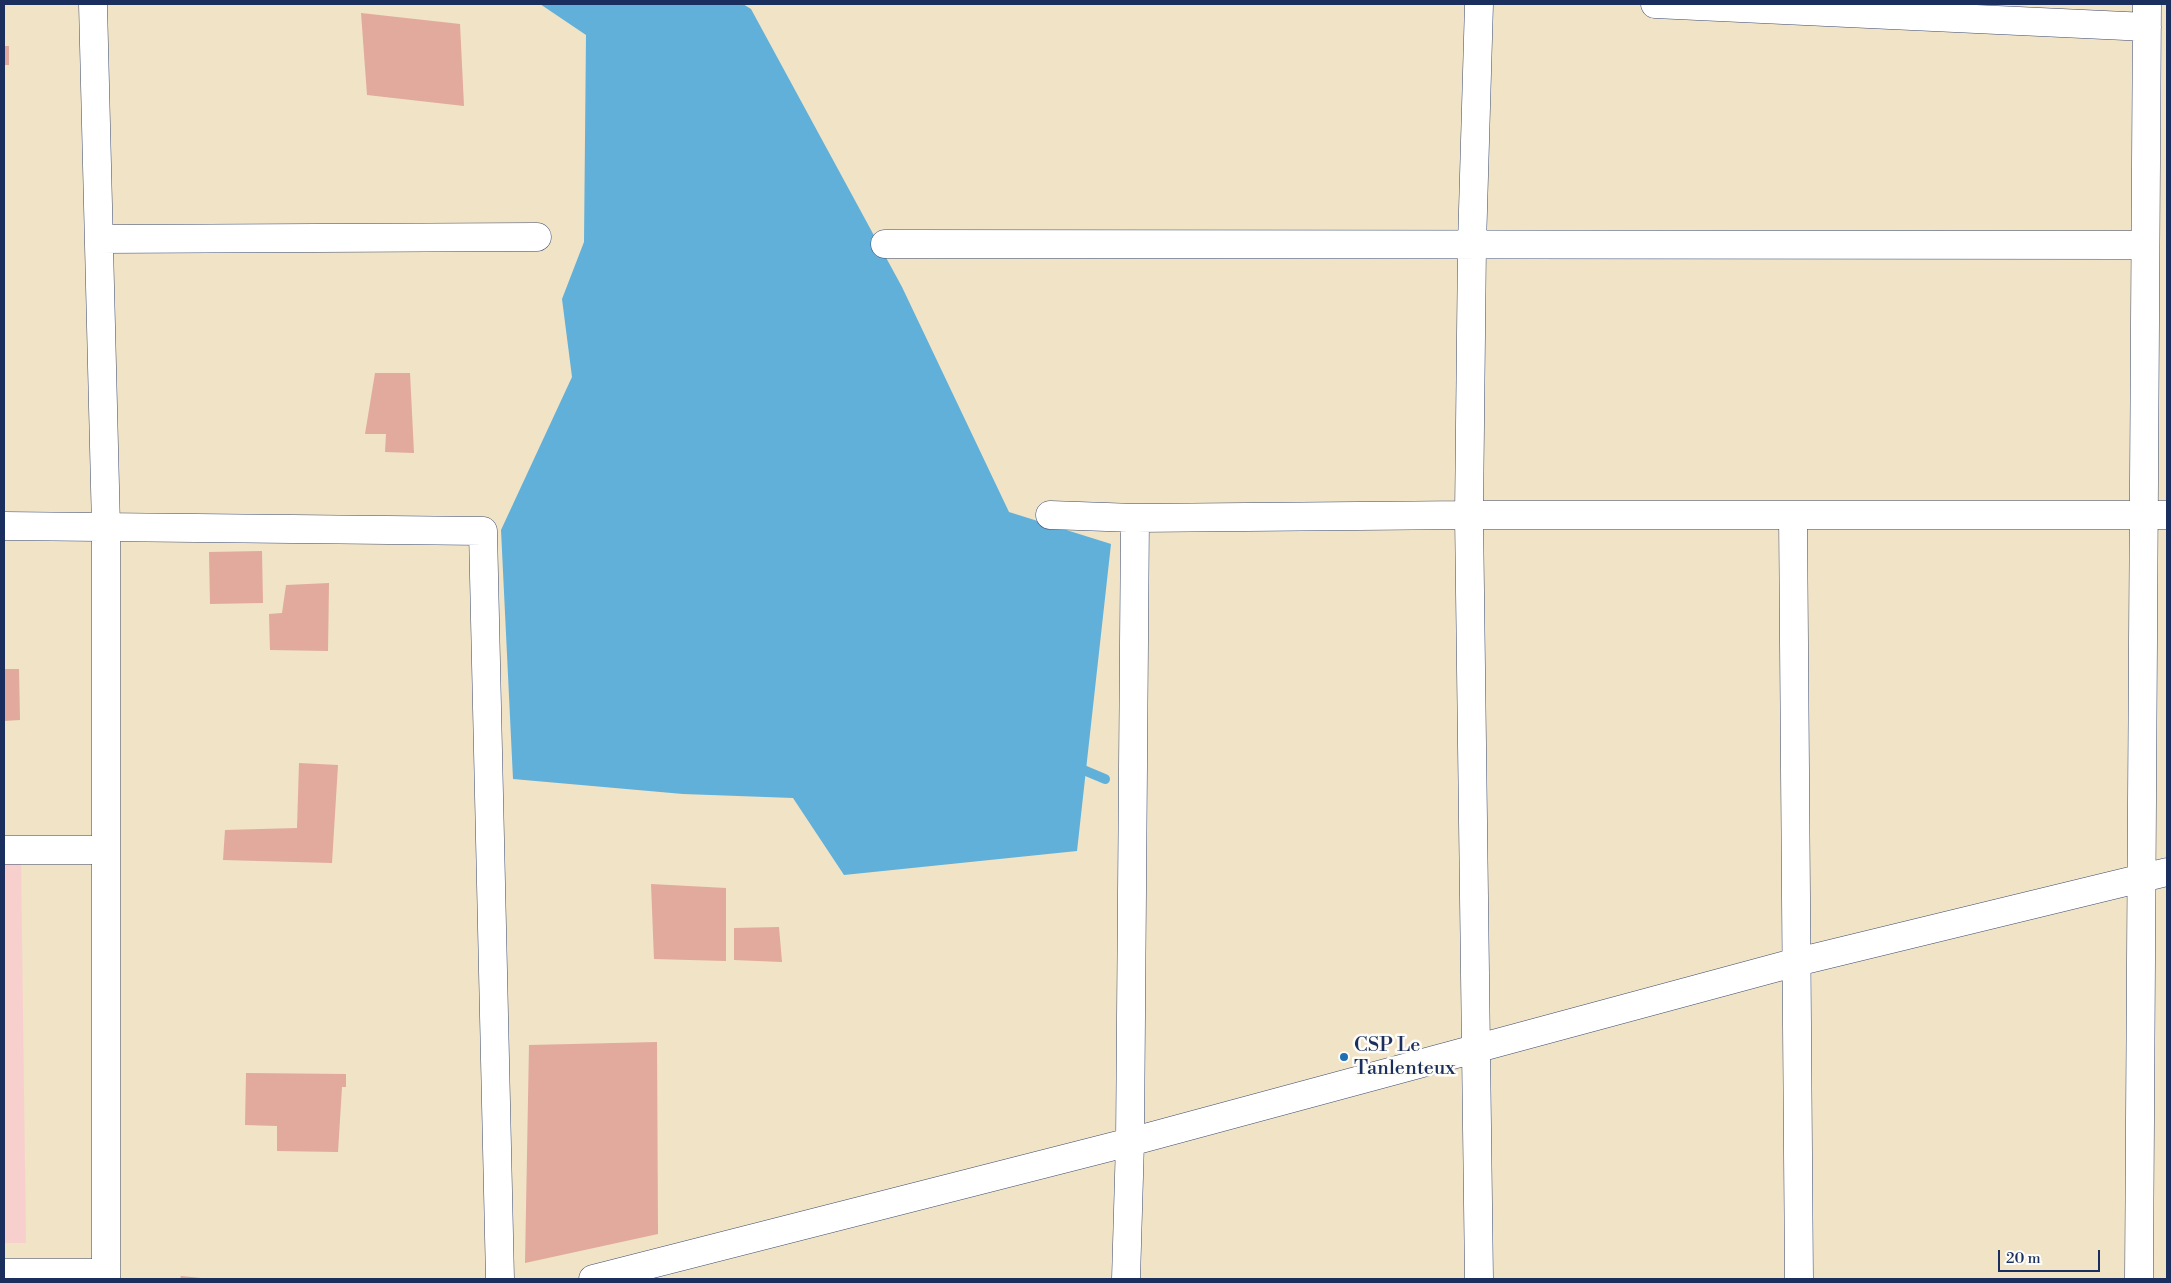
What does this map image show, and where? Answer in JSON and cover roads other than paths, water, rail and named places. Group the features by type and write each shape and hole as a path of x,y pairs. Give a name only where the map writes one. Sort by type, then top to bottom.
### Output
{"street":[{"path":"4,1273 106,1276 106,527 92,4"},
{"path":"1479,4 1472,244 1469,516 1479,1279"},
{"path":"1655,4 2147,16 2145,245 2156,516 2154,874 2139,1279"},
{"path":"98,239 537,237"},
{"path":"884,244 2145,245"},
{"path":"1050,515 1135,518 2156,516"},
{"path":"1793,516 1799,1279"},
{"path":"1126,1279 1130,1142 1135,518"},
{"path":"4,526 484,531 500,1279"},
{"path":"4,850 106,850"},
{"path":"593,1279 1130,1142 1796,962 2154,874"}],"water":[{"path":"540,4 743,4 751,9 902,287 1009,512 1111,544 1077,851 844,875 793,798 683,794 513,779 501,530 572,377 562,299 584,242 586,35"}],"waterway":[{"path":"1074,766 1105,779"}],"place":[{"name":"CSP Le Tanlenteux","path":"1344,1057"}]}
